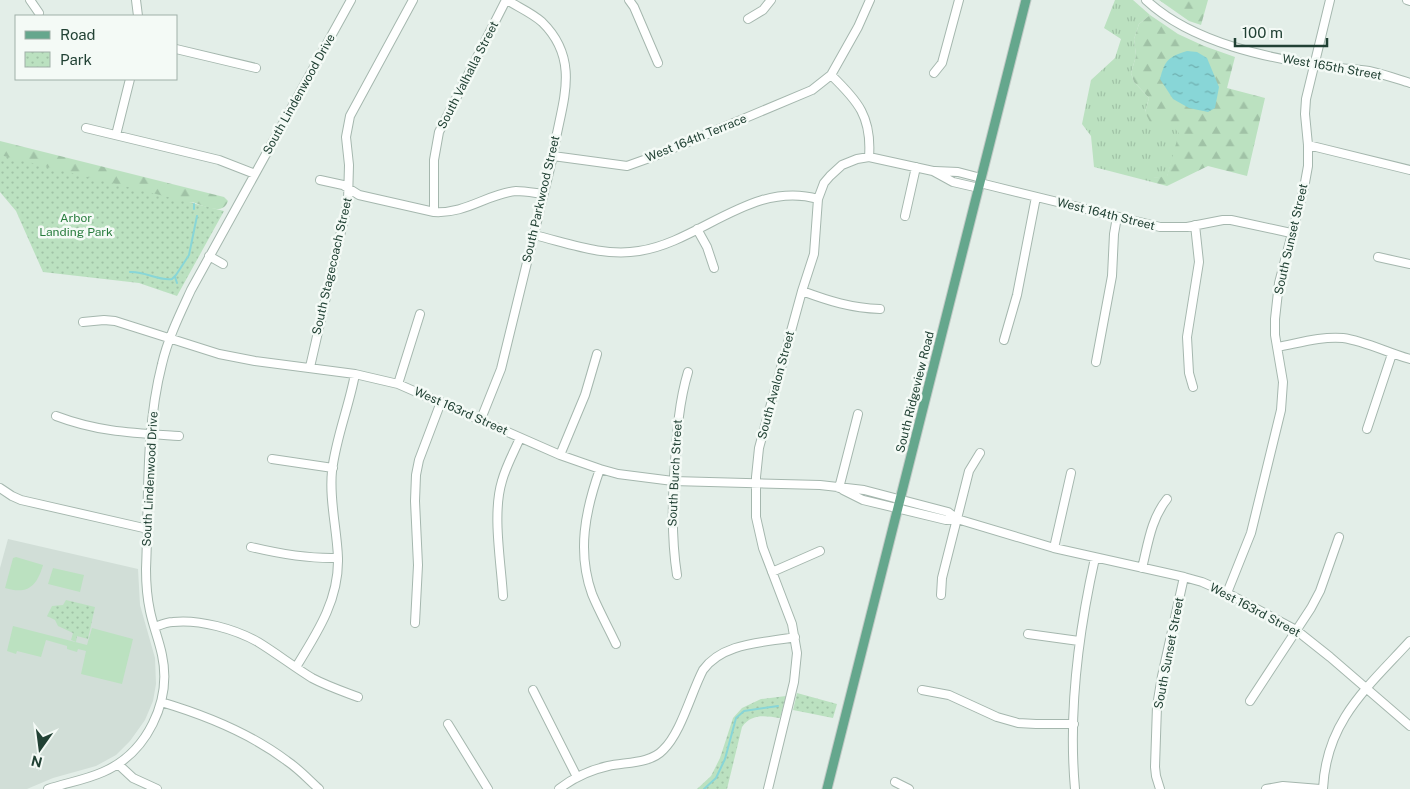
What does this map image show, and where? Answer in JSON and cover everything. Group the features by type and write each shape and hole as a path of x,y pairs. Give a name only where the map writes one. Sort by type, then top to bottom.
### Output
{"main road":[{"name":"South Ridgeview Road","path":"827,789 1026,0"}],"street":[{"path":"30,0 39,13"},
{"path":"136,0 138,15"},
{"name":"South Lindenwood Drive","path":"48,789 98,774 118,764 135,749 148,733 156,716 164,688 164,669 146,586 151,434 162,363 191,290 351,0"},
{"name":"South Stagecoach Street","path":"310,367 343,225 349,189 346,137 350,116 413,0"},
{"name":"South Parkwood Street","path":"481,419 501,369 553,156 556,133 566,90 564,59 553,36 542,22 506,0"},
{"name":"South Valhalla Street","path":"434,212 434,160 439,132 506,0"},
{"path":"629,0 634,7 658,62"},
{"path":"748,19 764,10 771,0"},
{"path":"870,0 858,27 831,75 855,98 862,110 869,132 870,157"},
{"path":"934,73 942,63 959,0"},
{"name":"West 165th Street","path":"1146,0 1178,24 1210,39 1251,52 1369,72 1410,83"},
{"name":"South Sunset Street","path":"1227,593 1251,533 1279,421 1283,382 1275,334 1277,304 1291,233 1304,188 1308,166 1306,99 1330,0"},
{"path":"178,49 256,68"},
{"name":"West 164th Terrace","path":"553,156 627,166 812,90 831,75"},
{"path":"116,135 130,80"},
{"path":"86,128 218,160 255,174"},
{"path":"1308,145 1410,170"},
{"name":"West 164th Street","path":"818,199 824,183 842,165 857,159 870,157 933,172 953,182 980,183 1160,227 1195,226 1230,220 1291,233"},
{"path":"905,216 916,167"},
{"path":"320,180 342,185 359,195 434,212 458,211 516,191 543,194"},
{"path":"534,235 611,253 628,253 662,246 743,207 780,196 802,195 818,199"},
{"path":"1004,340 1017,295 1036,197"},
{"name":"South Avalon Street","path":"768,789 796,674 797,653 790,617 763,548 756,517 756,483 759,448 814,254 818,199"},
{"path":"1096,362 1112,276 1114,234 1118,217"},
{"path":"1193,387 1189,373 1187,337 1199,262 1195,226"},
{"path":"697,229 714,268"},
{"path":"209,256 223,264"},
{"path":"1378,257 1410,264"},
{"path":"802,291 847,306 880,308"},
{"path":"398,384 420,314"},
{"name":"West 163rd Street","path":"83,322 95,320 116,322 233,357 355,374 398,384 560,455 600,469 674,482 800,483 864,490 899,504 948,512 957,519 1054,548 1202,582 1227,593 1296,630 1410,726"},
{"path":"1278,347 1320,339 1342,338 1410,359"},
{"path":"560,455 585,395 597,354"},
{"path":"1367,429 1392,354"},
{"name":"South Burch Street","path":"678,574 673,538 674,482 678,414 688,372"},
{"path":"296,667 321,626 332,603 337,581 338,558 333,519 333,468 336,444 352,392 355,374"},
{"path":"415,623 418,565 416,475 419,460 441,402"},
{"path":"839,488 858,414"},
{"path":"56,416 91,428 108,431 179,436"},
{"path":"503,596 499,535 499,492 507,467 520,438"},
{"path":"941,594 942,578 969,471 980,453"},
{"path":"272,459 333,468"},
{"path":"600,469 591,492 585,523 583,539 584,556 592,594 616,644"},
{"path":"1054,548 1071,473"},
{"path":"0,488 21,500 148,529"},
{"path":"1142,568 1158,510 1168,499"},
{"path":"1250,702 1320,591 1339,537"},
{"path":"251,547 287,555 338,558"},
{"path":"772,572 820,551"},
{"path":"1075,789 1074,684 1078,641 1095,558"},
{"name":"South Sunset Street","path":"1160,789 1155,767 1157,706 1167,648 1184,577"},
{"path":"154,627 171,622 189,621 208,624 256,641 332,688 358,697"},
{"path":"1028,634 1078,641"},
{"path":"559,789 577,777 608,766 649,758 660,753 672,738 703,670 707,664 722,653 738,647 795,637"},
{"path":"1266,789 1284,786 1322,789 1324,772 1334,737 1346,713 1410,641"},
{"path":"533,690 577,777"},
{"path":"922,690 955,697 997,717 1011,721 1036,724 1074,724"},
{"path":"161,702 194,712 242,734 287,761 320,789"},
{"path":"448,724 488,789"},
{"path":"118,764 133,778 157,789"},
{"path":"894,782 909,789"}],"shaded area":[{"path":"8,539 138,569 140,605 155,658 156,684 153,701 145,720 130,741 116,755 96,766 53,778 27,789 0,789 0,568"}],"green space":[{"path":"1115,0 1133,0 1150,15 1139,24 1134,39 1136,56 1131,73 1134,82 1149,98 1145,112 1172,125 1180,133 1167,177 1153,178 1152,182 1094,167 1091,136 1082,124 1091,80 1115,58 1121,39 1104,28"},
{"path":"1159,0 1208,0 1201,25 1189,21"},
{"path":"1150,15 1178,34 1235,57 1227,88 1265,98 1247,176 1208,166 1167,186 1152,182 1152,178 1167,176 1179,133 1171,125 1150,122 1145,112 1149,98 1134,82 1131,73 1136,56 1134,39 1139,24"},
{"path":"0,141 224,197 228,201 226,206 213,209 0,158"},
{"name":"Arbor Landing Park","path":"0,155 224,211 177,296 139,283 43,272 16,211 0,192"},
{"path":"16,557 43,565 38,578 26,589 13,590 5,588 13,558"},
{"path":"53,568 84,575 80,592 48,584"},
{"path":"66,600 95,607 88,639 77,636 76,642 71,640 73,633 58,626 55,620 47,616 52,606 63,605"},
{"path":"13,626 87,645 92,628 133,639 122,684 81,674 86,651 78,649 77,652 67,649 67,646 46,640 41,657 17,651 16,654 7,651"},
{"path":"797,693 837,704 833,718 793,710"},
{"path":"786,696 780,718 754,717 742,727 727,789 697,789 711,776 720,758 733,718 742,708 761,699"}],"water":[{"path":"1187,51 1197,52 1207,58 1219,87 1215,108 1208,112 1189,108 1173,99 1160,79 1166,63 1172,57"}],"waterway":[{"path":"194,204 194,209"},
{"path":"130,272 162,279 172,279 189,255 197,216"},
{"path":"175,277 177,283"},
{"path":"704,789 716,778 725,759 736,718 744,711 778,706"}]}
